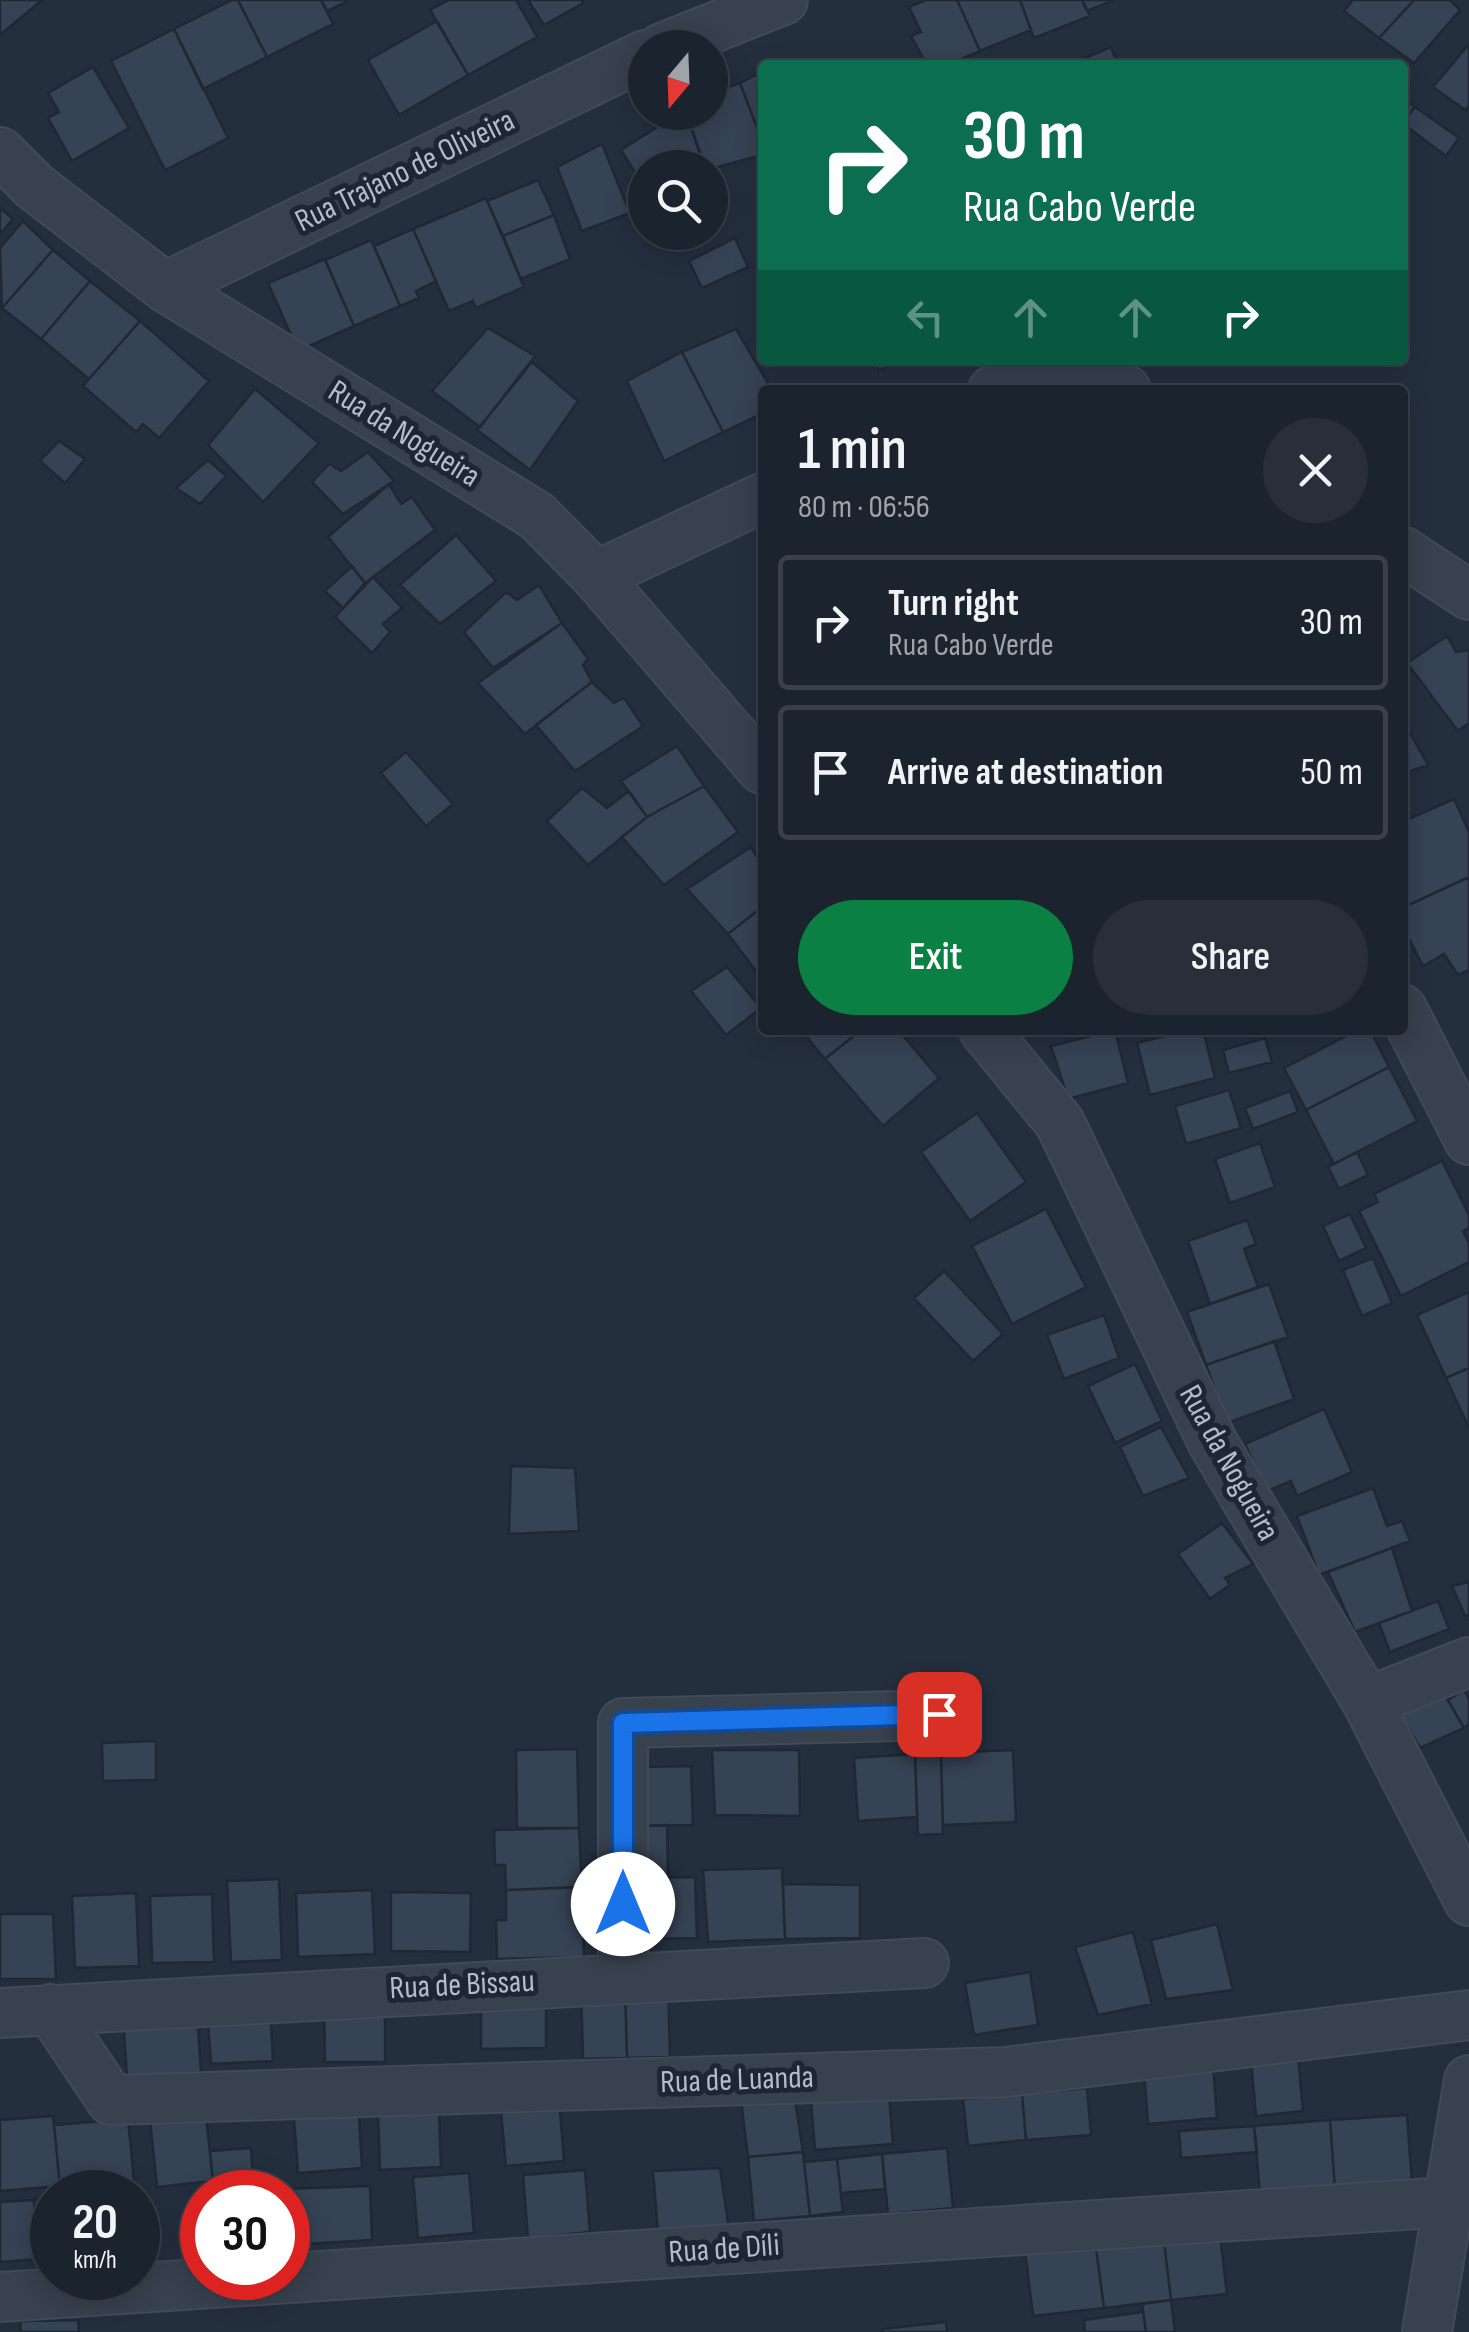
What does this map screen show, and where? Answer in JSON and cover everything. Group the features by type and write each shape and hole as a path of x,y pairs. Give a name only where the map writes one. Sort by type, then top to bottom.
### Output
{"street":[{"path":"708,30 784,0"},
{"name":"Rua Trajano de Oliveira","path":"165,287 628,62"},
{"name":"Rua da Nogueira","path":"0,152 34,186 165,287 536,516 596,576 758,763"},
{"path":"1004,385 1046,365"},
{"path":"1084,365 1118,385"},
{"path":"596,576 758,500"},
{"path":"1408,1022 1469,1140"},
{"name":"Rua da Nogueira","path":"988,1035 1060,1123 1213,1443 1367,1702 1469,1902"},
{"path":"1367,1702 1469,1662"},
{"path":"623,1976 623,1723 939,1714"},
{"name":"Rua de Bissau","path":"0,2014 623,1976 924,1963"},
{"name":"Rua de Luanda","path":"50,2009 111,2100 1006,2072 1469,2015"},
{"path":"1426,2332 1469,2080"},
{"name":"Rua de Díli","path":"0,2297 1448,2202"}],"building":[{"path":"0,0 42,0 0,35"},
{"path":"238,0 267,57 203,89 174,29"},
{"path":"238,0 321,0 333,24 267,57"},
{"path":"321,0 350,0 327,11"},
{"path":"449,0 516,0 537,37 468,75 430,10"},
{"path":"528,0 582,0 583,3 544,25"},
{"path":"926,0 957,0 980,51 959,60 924,60 911,36 921,32 909,7"},
{"path":"957,0 1020,0 1031,30 980,51"},
{"path":"1020,0 1082,0 1090,16 1034,38"},
{"path":"1082,0 1114,0 1087,11"},
{"path":"1353,0 1414,0 1379,38 1344,11"},
{"path":"1414,0 1450,0 1460,10 1414,63 1379,38"},
{"path":"437,21 468,75 399,115 368,60"},
{"path":"174,29 228,138 165,170 111,61"},
{"path":"1469,44 1469,106 1465,110 1433,87"},
{"path":"1111,47 1116,60 1081,60"},
{"path":"93,67 129,128 72,161 48,118 59,112 48,93"},
{"path":"758,74 758,130 740,83"},
{"path":"740,83 758,130 758,156 728,164 728,150 699,150 692,130 728,130 728,87"},
{"path":"1415,107 1459,138 1446,156 1408,128 1408,116"},
{"path":"653,130 692,130 699,150 628,150 628,161 621,150"},
{"path":"602,144 628,214 582,231 557,167"},
{"path":"538,180 554,215 503,236 487,201"},
{"path":"486,198 524,287 476,308 473,301 449,311 413,229"},
{"path":"0,208 13,219 0,234"},
{"path":"554,215 570,259 521,279 503,236"},
{"path":"23,221 53,250 2,308 0,248"},
{"path":"413,229 436,281 416,291 419,298 400,306 374,246"},
{"path":"735,238 748,267 702,288 689,261 711,250 728,250 728,242"},
{"path":"371,240 400,306 354,326 325,260"},
{"path":"53,250 90,281 41,339 2,308"},
{"path":"325,259 354,326 298,351 268,283"},
{"path":"90,281 140,321 89,379 41,339"},
{"path":"140,321 209,381 159,438 143,424 136,432 83,386"},
{"path":"488,328 535,356 480,427 432,391"},
{"path":"736,329 769,385 758,385 758,416 723,432 682,352"},
{"path":"682,352 723,432 664,461 627,381"},
{"path":"532,362 578,401 530,470 477,430"},
{"path":"255,389 319,443 263,502 208,445"},
{"path":"59,441 85,459 65,483 40,461"},
{"path":"368,452 394,481 343,514 312,482 329,464 341,471"},
{"path":"208,460 226,476 200,504 176,488"},
{"path":"389,484 401,504 412,497 435,530 365,583 328,537"},
{"path":"456,535 496,581 440,624 400,585"},
{"path":"352,566 365,583 343,608 325,591"},
{"path":"373,577 402,608 383,624 390,632 372,653 335,617"},
{"path":"539,585 562,623 493,668 464,632 506,592 517,600"},
{"path":"562,623 588,659 583,665 592,682 525,734 478,683"},
{"path":"1447,636 1456,652 1469,650 1469,723 1458,731 1408,662"},
{"path":"592,682 614,703 624,698 643,726 575,771 536,725"},
{"path":"1408,730 1428,765 1408,772"},
{"path":"677,746 704,786 647,817 621,781"},
{"path":"406,752 453,804 426,826 381,773"},
{"path":"704,786 738,832 664,885 622,837 647,817"},
{"path":"582,788 607,808 629,791 647,817 588,865 547,821"},
{"path":"1454,799 1469,832 1469,877 1408,905 1408,819"},
{"path":"751,847 758,858 758,910 728,934 687,889"},
{"path":"1469,877 1469,970 1458,975 1444,954 1423,966 1408,937 1408,905"},
{"path":"758,910 758,974 728,934"},
{"path":"727,967 758,1004 758,1010 726,1035 691,991"},
{"path":"805,1035 855,1035 825,1059"},
{"path":"855,1035 902,1035 939,1078 883,1126 825,1059"},
{"path":"1095,1035 1116,1035 1128,1083 1068,1099 1051,1046"},
{"path":"1169,1035 1204,1035 1215,1078 1150,1095 1137,1043"},
{"path":"1348,1035 1373,1035 1389,1067 1306,1110 1284,1068"},
{"path":"1265,1038 1272,1062 1229,1073 1223,1050"},
{"path":"1389,1067 1417,1121 1334,1164 1306,1110"},
{"path":"1229,1090 1241,1128 1186,1144 1175,1106"},
{"path":"1290,1091 1298,1112 1253,1129 1245,1108"},
{"path":"977,1113 1026,1182 970,1221 921,1152"},
{"path":"1260,1143 1275,1187 1230,1203 1215,1159"},
{"path":"1357,1152 1368,1175 1339,1189 1328,1167"},
{"path":"1442,1161 1469,1215 1469,1228 1463,1231 1469,1243 1469,1262 1401,1296 1359,1211 1378,1202 1374,1194"},
{"path":"1046,1209 1086,1287 1012,1324 972,1246"},
{"path":"1350,1214 1366,1248 1339,1261 1323,1226"},
{"path":"1247,1220 1256,1244 1244,1249 1258,1287 1210,1304 1188,1241"},
{"path":"1373,1258 1392,1303 1362,1316 1343,1270"},
{"path":"944,1271 1003,1334 973,1361 914,1298"},
{"path":"1269,1284 1288,1337 1206,1365 1187,1312"},
{"path":"1469,1292 1469,1368 1446,1378 1417,1315"},
{"path":"1104,1315 1119,1358 1064,1379 1047,1335"},
{"path":"1274,1341 1294,1399 1227,1423 1206,1365"},
{"path":"1135,1364 1162,1421 1115,1443 1088,1386"},
{"path":"1469,1368 1469,1428 1446,1378"},
{"path":"1324,1409 1352,1472 1297,1496 1291,1481 1267,1491 1245,1444"},
{"path":"1161,1427 1189,1478 1143,1496 1120,1447"},
{"path":"511,1466 575,1468 579,1531 509,1534"},
{"path":"1373,1488 1387,1526 1402,1521 1410,1541 1319,1575 1297,1516"},
{"path":"1222,1523 1253,1564 1225,1578 1230,1585 1210,1599 1178,1554"},
{"path":"1392,1548 1412,1611 1355,1632 1328,1572"},
{"path":"1469,1582 1469,1615 1465,1616 1452,1586"},
{"path":"1438,1601 1449,1629 1390,1652 1379,1623"},
{"path":"1464,1690 1469,1699 1469,1724 1464,1728 1448,1700"},
{"path":"1446,1697 1464,1728 1420,1748 1400,1714"},
{"path":"156,1741 156,1780 103,1781 102,1743"},
{"path":"577,1749 579,1828 517,1828 516,1750"},
{"path":"712,1750 799,1750 800,1816 715,1815"},
{"path":"1013,1750 1016,1822 943,1825 941,1753"},
{"path":"941,1753 943,1834 918,1835 915,1754"},
{"path":"915,1754 917,1817 858,1821 854,1758"},
{"path":"691,1766 693,1825 641,1826 640,1767"},
{"path":"667,1825 668,1877 637,1878 636,1826"},
{"path":"579,1828 582,1887 506,1890 505,1865 495,1865 494,1830"},
{"path":"782,1868 785,1939 708,1942 703,1870"},
{"path":"695,1877 697,1938 643,1939 642,1878"},
{"path":"279,1879 282,1960 231,1962 227,1881"},
{"path":"783,1884 860,1885 860,1938 785,1939"},
{"path":"582,1887 584,1957 497,1959 496,1920 506,1920 506,1890"},
{"path":"372,1890 375,1954 298,1957 296,1893"},
{"path":"391,1892 471,1893 470,1952 391,1951"},
{"path":"136,1893 139,1966 75,1968 72,1896"},
{"path":"212,1894 214,1962 152,1963 150,1896"},
{"path":"0,1914 53,1914 56,1979 0,1979"},
{"path":"1217,1924 1233,1990 1166,1999 1151,1940"},
{"path":"1133,1932 1152,2004 1098,2015 1075,1947"},
{"path":"1030,1972 1038,2025 974,2035 965,1983"},
{"path":"668,1984 670,2057 627,2058 625,1986"},
{"path":"625,1986 627,2058 583,2059 581,1987"},
{"path":"546,1996 546,2048 481,2049 481,1997"},
{"path":"270,2004 273,2061 211,2064 207,2007"},
{"path":"324,2004 385,2004 385,2062 325,2062"},
{"path":"197,2012 201,2073 127,2078 123,2016"},
{"path":"1298,2056 1303,2111 1256,2116 1251,2060"},
{"path":"1213,2065 1217,2118 1148,2124 1144,2070"},
{"path":"888,2083 893,2144 815,2150 810,2089"},
{"path":"793,2086 803,2152 748,2157 740,2093"},
{"path":"1087,2088 1091,2135 1026,2140 1022,2094"},
{"path":"1022,2094 1026,2140 968,2146 963,2099"},
{"path":"559,2097 564,2161 506,2166 500,2102"},
{"path":"439,2112 441,2167 380,2170 378,2114"},
{"path":"359,2114 362,2168 298,2170 294,2119"},
{"path":"206,2115 212,2170 180,2170 180,2185 160,2187 150,2120"},
{"path":"1407,2115 1412,2183 1335,2189 1330,2120"},
{"path":"53,2116 58,2170 30,2170 30,2188 0,2191 0,2120"},
{"path":"128,2119 133,2170 58,2170 54,2125"},
{"path":"1330,2120 1335,2189 1260,2194 1254,2126"},
{"path":"1254,2126 1257,2152 1181,2158 1179,2131"},
{"path":"251,2148 252,2170 212,2170 210,2151"},
{"path":"947,2148 953,2208 888,2214 882,2154"},
{"path":"803,2152 810,2216 754,2221 748,2157"},
{"path":"882,2154 885,2189 841,2193 837,2159"},
{"path":"837,2159 843,2212 810,2216 804,2162"},
{"path":"720,2168 729,2229 658,2232 653,2171"},
{"path":"585,2170 590,2232 528,2238 523,2175"},
{"path":"469,2173 474,2233 418,2238 413,2177"},
{"path":"370,2186 372,2240 310,2244 310,2188"},
{"path":"30,2200 30,2260 0,2262 0,2202"},
{"path":"1219,2227 1227,2294 1171,2300 1163,2233"},
{"path":"1163,2233 1171,2300 1104,2308 1095,2241"},
{"path":"1095,2241 1104,2308 1033,2316 1025,2250"},
{"path":"1171,2300 1175,2332 1146,2332 1142,2304"},
{"path":"1143,2312 1146,2332 1085,2332 1084,2320"},
{"path":"78,2320 79,2332 21,2332 20,2321"},
{"path":"946,2322 947,2332 882,2332 882,2329"}],"route":[{"path":"623,1904 623,1723 939,1714"}]}
